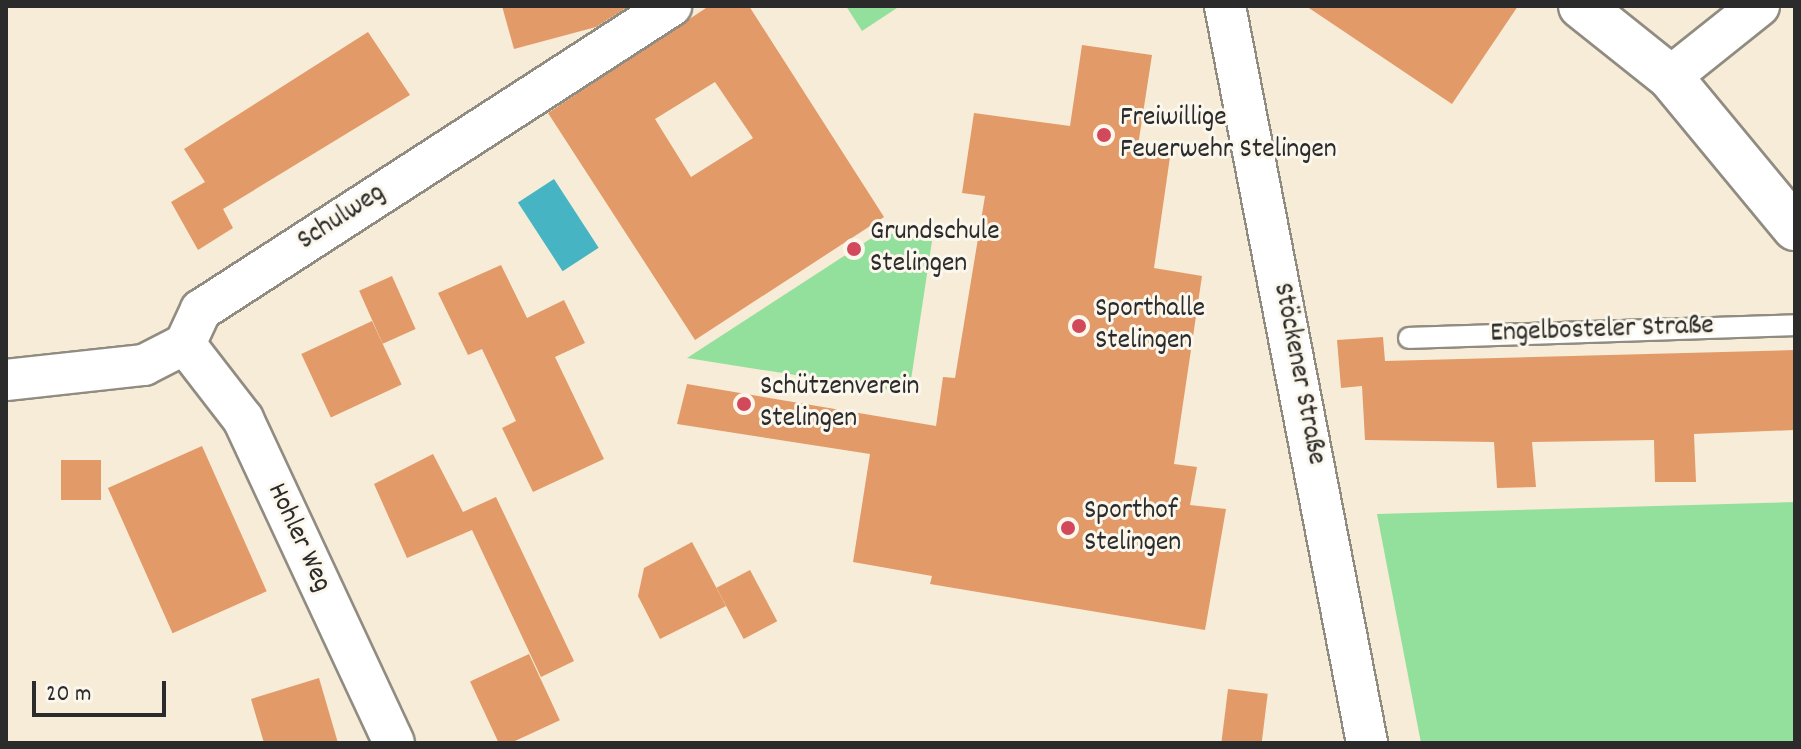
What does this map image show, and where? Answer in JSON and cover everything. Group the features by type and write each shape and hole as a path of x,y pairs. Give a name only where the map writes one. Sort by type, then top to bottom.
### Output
{"street":[{"name":"Schulweg","path":"185,344 201,310 671,6"},
{"name":"Stöckener Straße","path":"1225,6 1367,743"},
{"path":"1581,6 1670,77 1795,228"},
{"path":"1670,77 1759,6"},
{"path":"6,380 144,365 185,344"},
{"name":"Hohler Weg","path":"185,344 243,419 394,743"}],"lane":[{"name":"Engelbosteler Straße","path":"1409,338 1795,325"}],"green space":[{"path":"846,6 900,6 862,31"},
{"path":"881,232 932,241 909,393 687,358"},
{"path":"1795,502 1795,743 1421,743 1377,514"}],"water":[{"path":"554,179 599,248 563,271 518,202"}],"building":[{"path":"502,6 629,6 596,27 514,49"},
{"path":"709,6 749,6 884,217 695,340 548,113","holes":["715,82 753,138 691,177 655,119"]},
{"path":"1306,6 1518,6 1452,104"},
{"path":"368,32 410,95 223,209 233,228 198,250 171,202 205,182 184,149"},
{"path":"1082,45 1152,55 1137,152 1170,157 1154,268 1202,276 1174,464 1197,467 1190,505 1226,509 1205,630 930,584 932,576 853,562 870,454 677,424 687,384 936,426 943,377 955,378 985,196 962,193 974,113 1070,126"},
{"path":"501,265 527,318 564,300 585,343 555,357 604,459 533,492 502,428 516,421 482,349 468,355 438,293"},
{"path":"392,276 416,329 383,344 359,291"},
{"path":"372,321 402,384 331,417 301,354"},
{"path":"1383,337 1385,361 1795,350 1795,430 1694,434 1696,482 1655,482 1654,440 1532,442 1536,487 1497,488 1494,442 1365,440 1362,386 1341,388 1337,340"},
{"path":"202,446 267,591 173,633 108,488"},
{"path":"433,454 463,512 496,497 574,661 541,677 472,530 407,558 374,484"},
{"path":"61,460 101,460 101,500 61,500"},
{"path":"692,542 726,606 660,639 638,596 644,568"},
{"path":"750,570 777,621 744,639 716,588"},
{"path":"529,654 560,720 511,743 499,743 470,681"},
{"path":"319,678 338,743 264,743 251,699"},
{"path":"1228,689 1268,694 1262,743 1221,743"}],"place":[{"name":"Freiwillige Feuerwehr Stelingen","path":"1104,135"},
{"name":"Grundschule Stelingen","path":"854,249"},
{"name":"Sporthalle Stelingen","path":"1079,326"},
{"name":"Schützenverein Stelingen","path":"744,404"},
{"name":"Sporthof Stelingen","path":"1068,528"}]}
